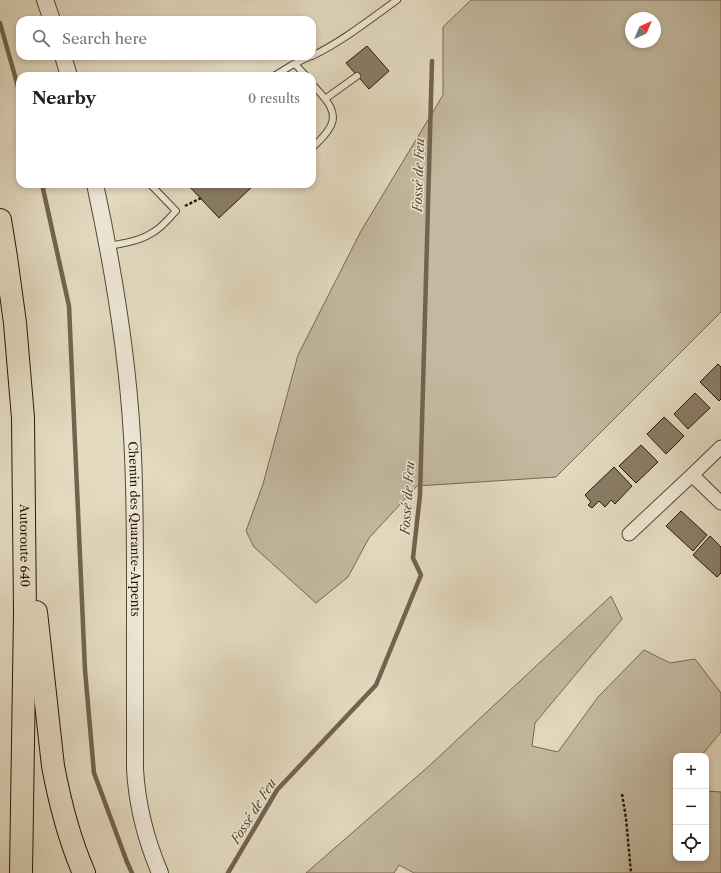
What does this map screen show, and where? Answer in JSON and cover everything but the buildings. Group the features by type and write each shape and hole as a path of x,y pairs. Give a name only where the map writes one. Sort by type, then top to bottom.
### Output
{"highway":[{"name":"Autoroute 640","path":"0,220 12,293 23,418 25,613 20,873"},
{"path":"24,506 54,772 68,828 84,873"}],"street":[{"path":"45,0 51,16"},
{"path":"64,60 68,72"},
{"name":"Chemin des Quarante-Arpents","path":"96,188 108,247 122,338 132,435 135,518 135,768 144,829 160,873"},
{"path":"629,534 721,447"},
{"path":"692,476 721,503"}],"lane":[{"path":"316,54 338,42 396,0"},
{"path":"281,72 304,60"},
{"path":"296,64 303,72"},
{"path":"325,99 357,76"},
{"path":"316,88 325,99 333,113 332,124 329,130 316,144"},
{"path":"108,247 136,241 148,236 159,228 176,211 154,188"}],"path":[{"path":"176,211 201,198"},
{"path":"622,794 626,818 631,873"}],"shaded area":[{"path":"471,0 721,0 721,312 556,477 417,486 369,538 348,577 316,603 254,547 246,531 263,484 298,355 361,231 443,95 443,27"},
{"path":"611,596 622,619 535,723 532,746 558,752 598,697 644,650 670,663 695,659 721,693 721,732 704,753 673,753 673,861 709,861 709,791 721,792 721,873 414,873 399,865 394,873 306,873 429,766"}],"waterway":[{"path":"0,23 16,80"},
{"name":"Fossé de Feu","path":"228,873 277,790 376,685 421,575 413,558 420,495 432,61"},
{"path":"43,188 69,306 85,670 94,773 132,873"}]}
